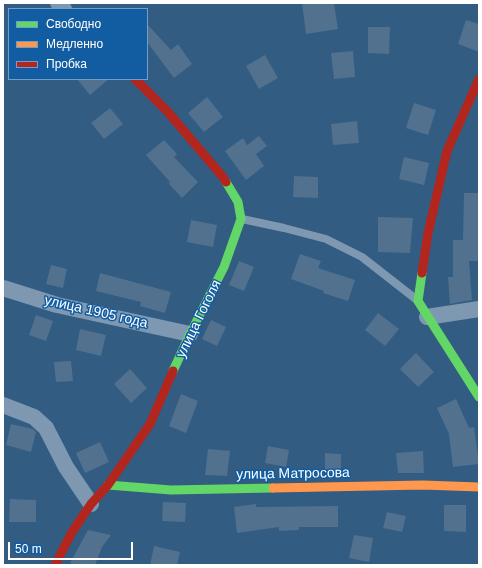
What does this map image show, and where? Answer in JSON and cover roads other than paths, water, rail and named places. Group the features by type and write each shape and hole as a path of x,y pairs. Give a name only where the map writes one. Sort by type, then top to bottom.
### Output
{"street":[{"path":"479,79 447,151 428,232 418,301 479,397"},
{"path":"136,80 167,111 222,176 238,202 241,219"},
{"name":"улица Гоголя","path":"55,565 72,532 91,504 108,485 150,424 190,334 224,267 241,219"},
{"name":"улица 1905 года","path":"3,288 57,305 190,334"},
{"path":"427,317 479,309"},
{"path":"3,405 34,417 46,428 66,467 91,504"},
{"name":"улица Матросова","path":"108,485 171,490 423,485 479,487"}],"lane":[{"path":"241,219 326,239 362,257 418,301"}]}
